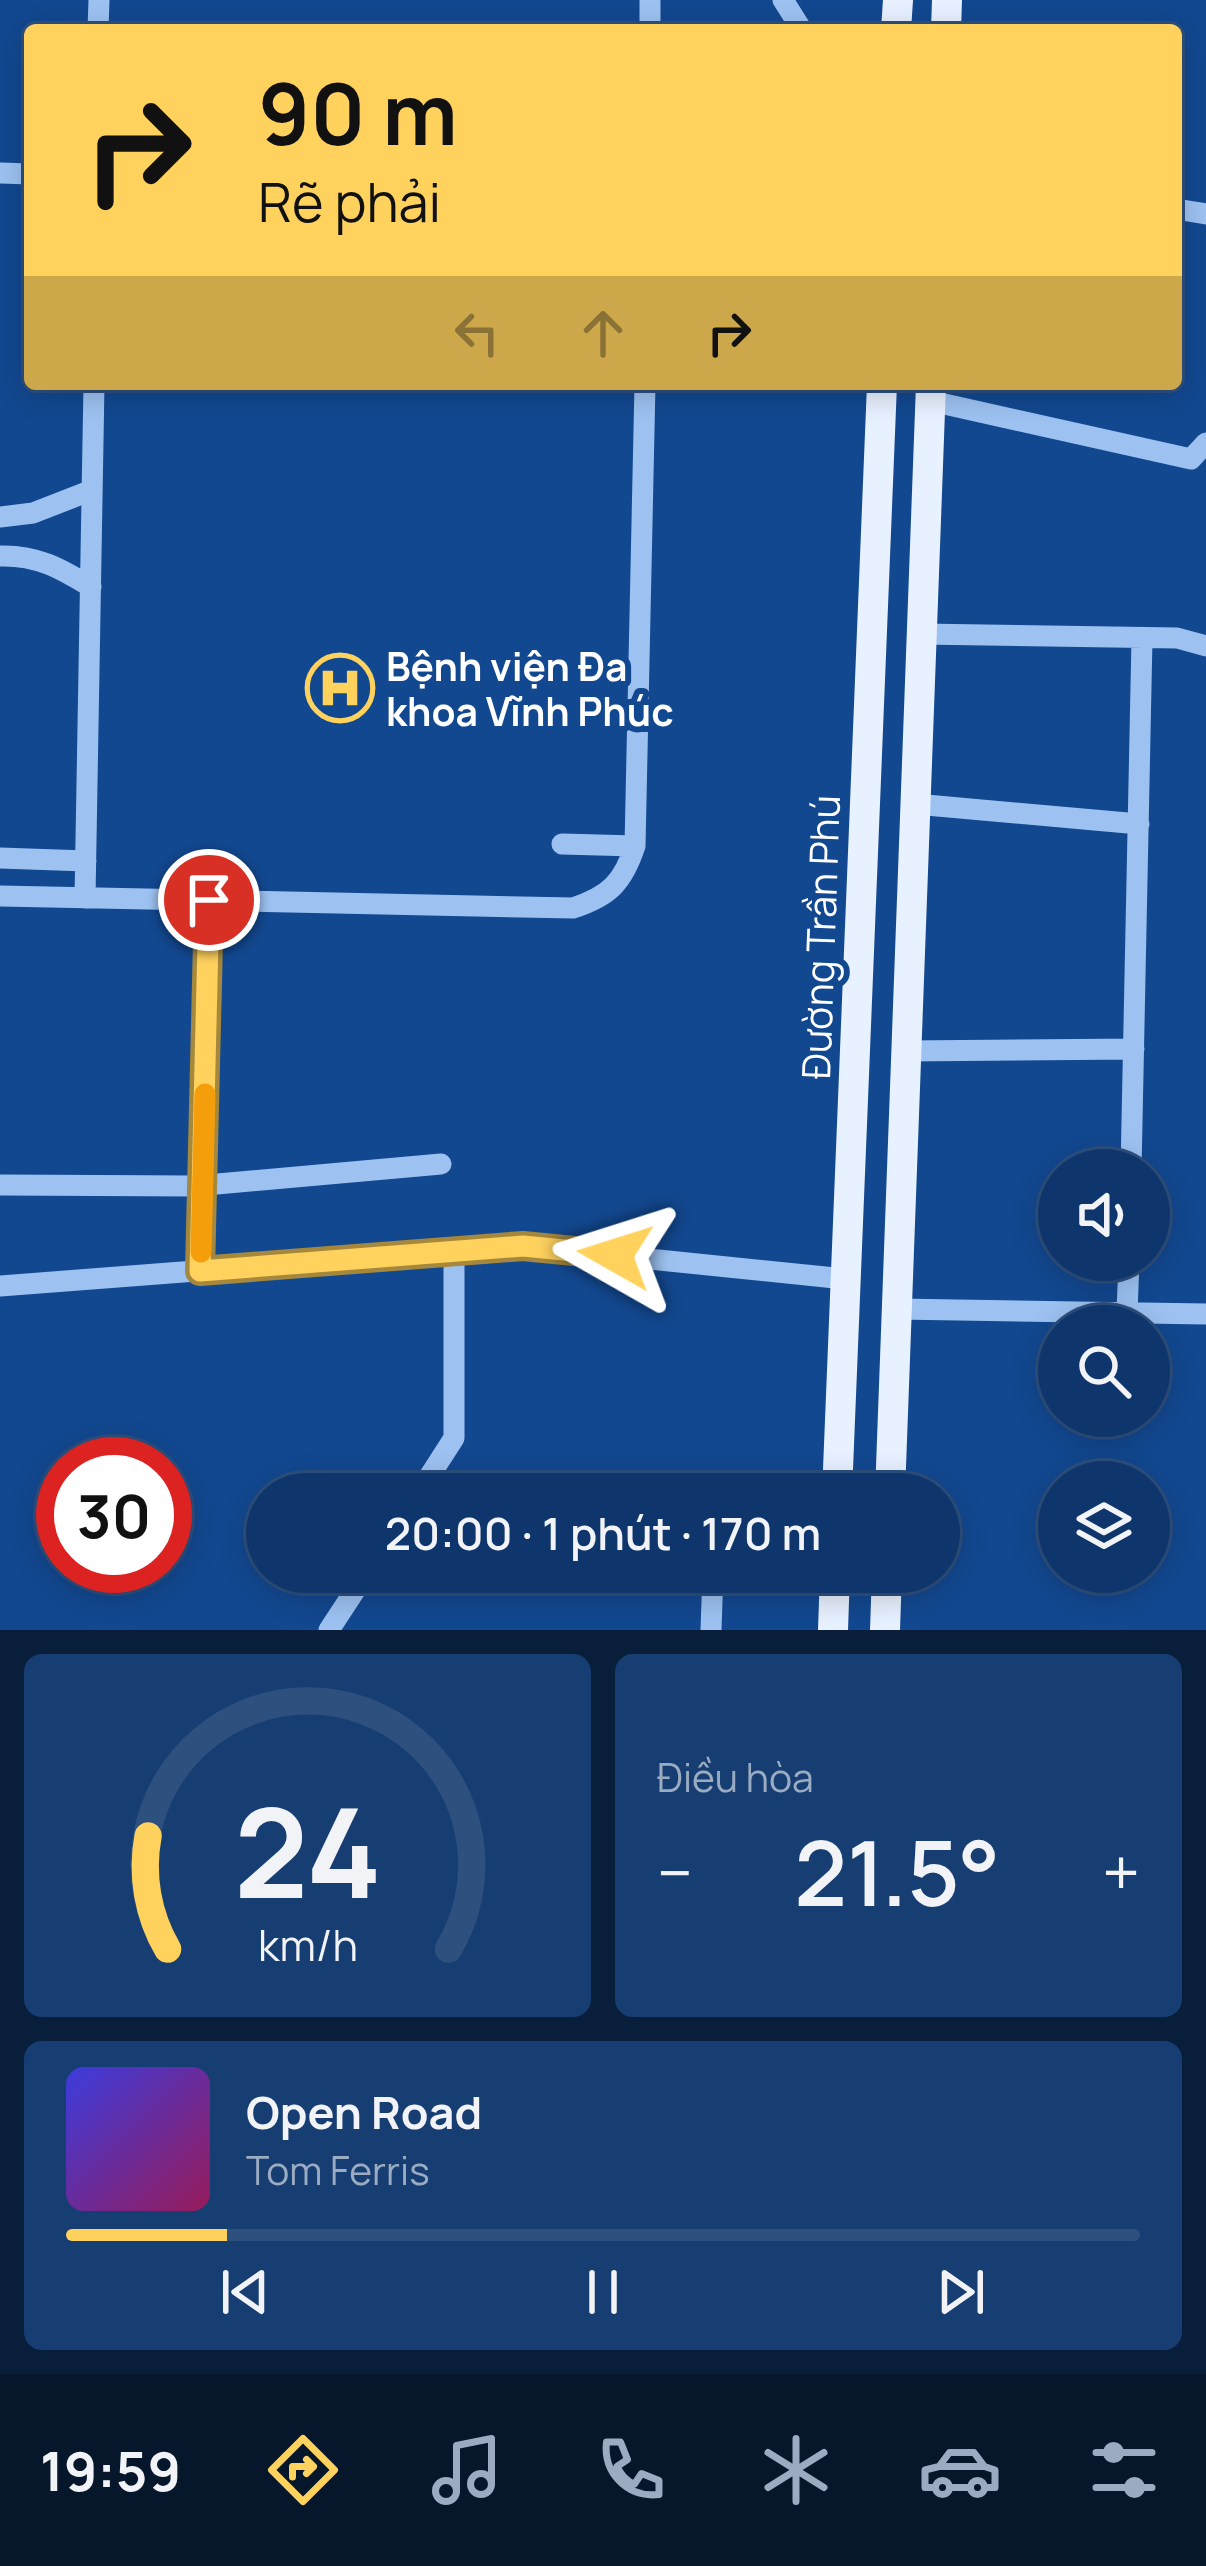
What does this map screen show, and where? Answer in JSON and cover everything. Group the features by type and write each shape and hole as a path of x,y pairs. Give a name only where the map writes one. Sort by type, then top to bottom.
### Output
{"main road":[{"name":"Đường Trần Phú","path":"838,1473 882,390"},
{"path":"891,1473 931,392"},
{"path":"833,1630 834,1593"},
{"path":"885,1630 886,1593"}],"street":[{"path":"85,898 94,390"},
{"path":"0,896 573,908 602,899 625,877 635,846 645,390"},
{"path":"931,392 1191,459 1206,442"},
{"path":"0,517 33,513 92,490"},
{"path":"0,556 39,560 91,586"},
{"path":"921,634 1142,638 1206,646"},
{"path":"1132,1149 1142,638"},
{"path":"915,804 1139,824"},
{"path":"562,844 635,846"},
{"path":"0,858 86,861"},
{"path":"200,1271 209,900"},
{"path":"906,1051 1134,1048"},
{"path":"0,1185 202,1185 441,1164"},
{"path":"0,1286 523,1246 845,1279"},
{"path":"432,1473 454,1438 454,1251"},
{"path":"896,1310 1038,1312"},
{"path":"1170,1314 1206,1314"},
{"path":"329,1630 353,1593"},
{"path":"711,1630 712,1593"}],"slow traffic":[{"path":"201,1252 205,1094"}],"place":[{"name":"Bệnh viện Đa khoa Vĩnh Phúc","path":"340,688"}],"route":[{"path":"209,900 200,1271 523,1246 615,1255"}]}
